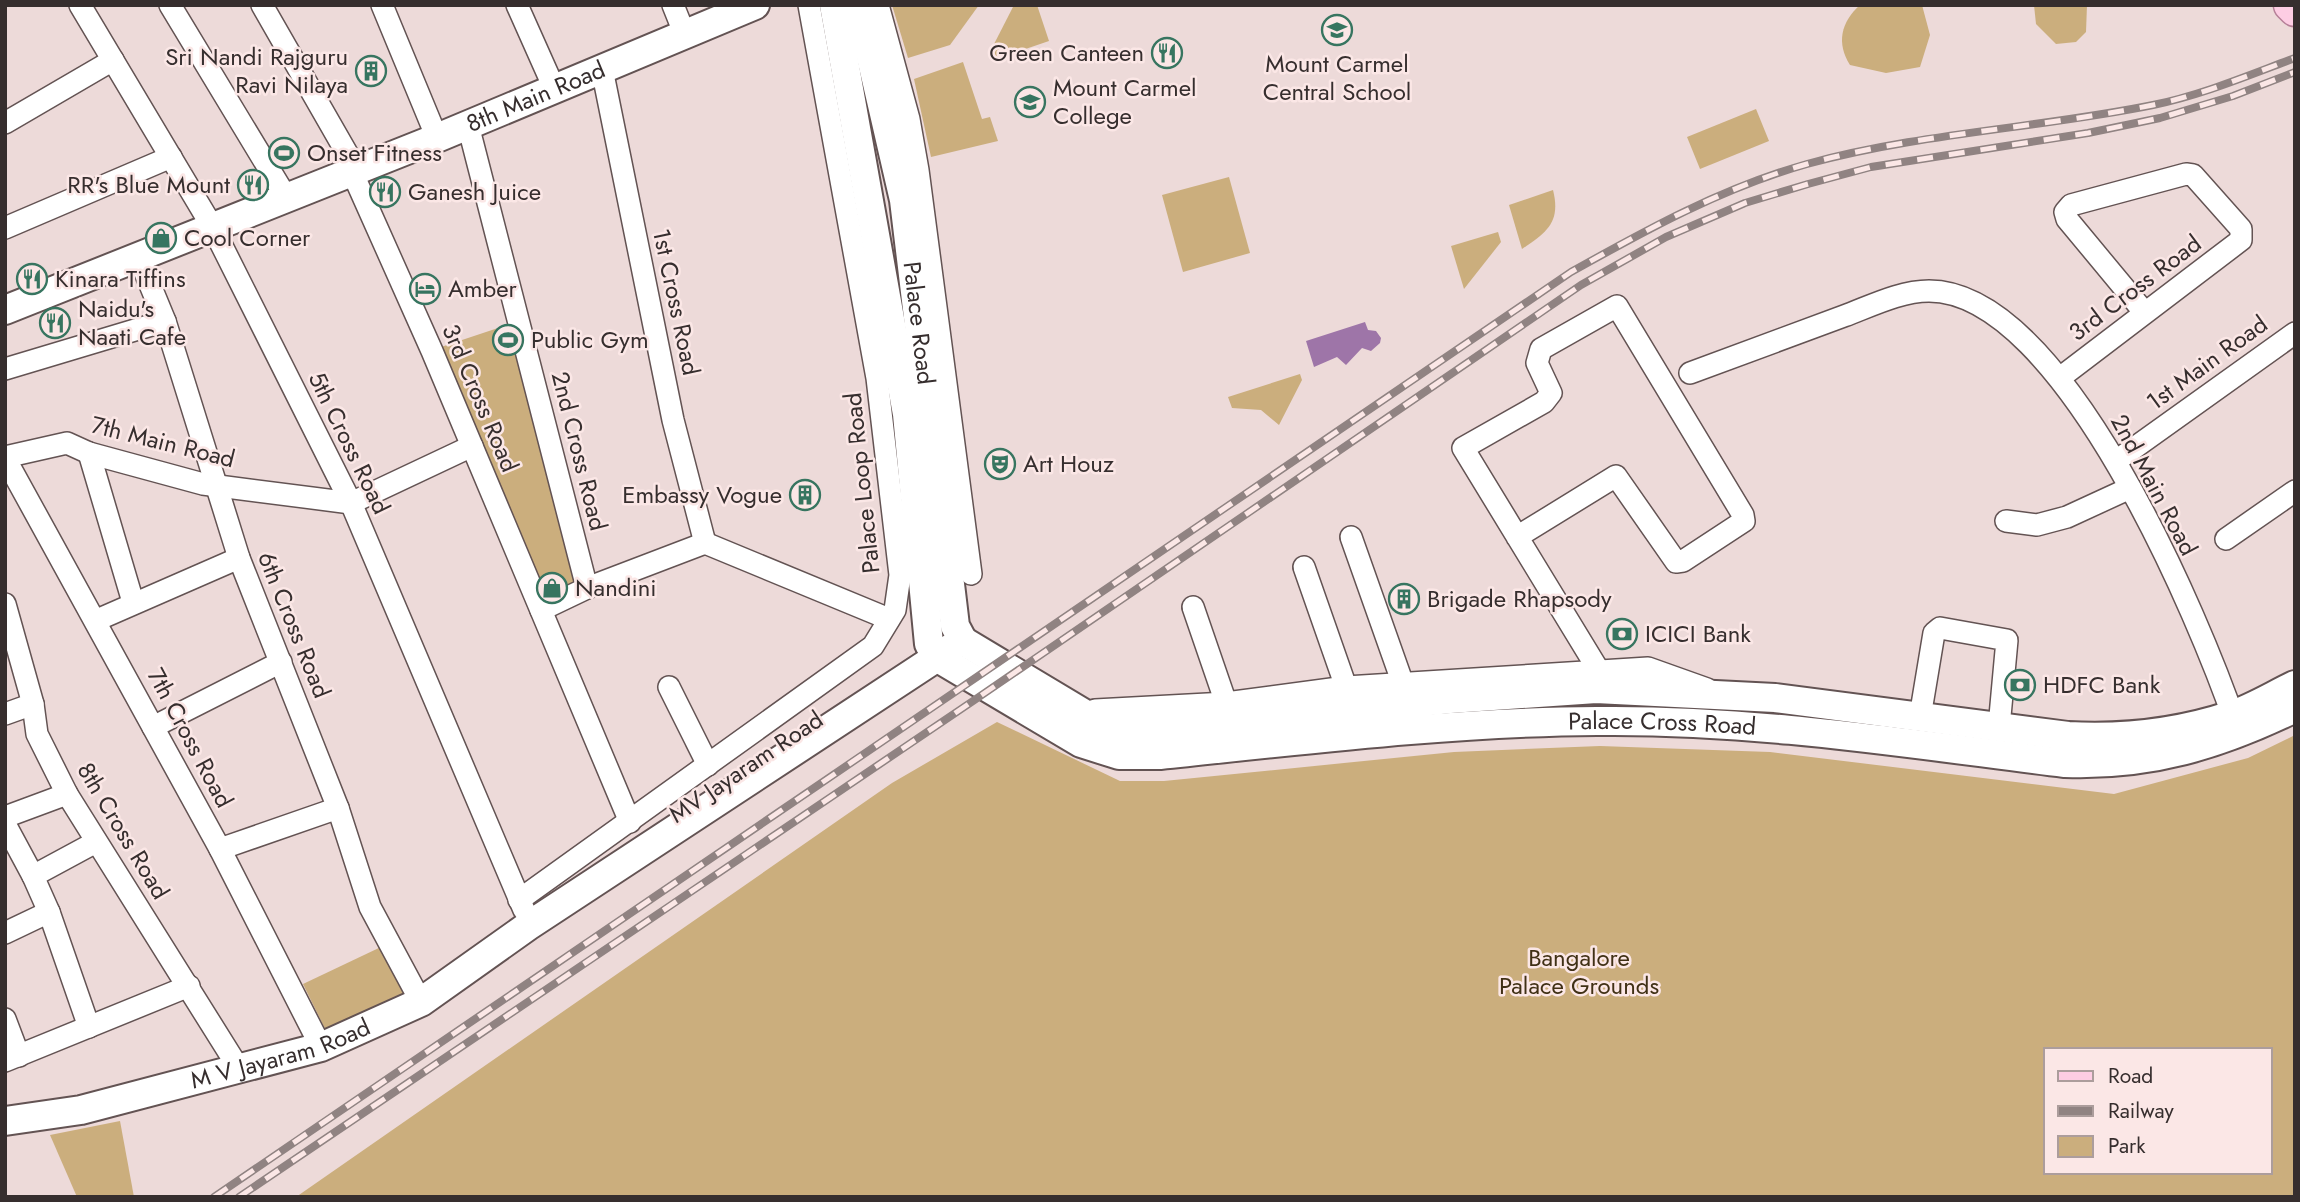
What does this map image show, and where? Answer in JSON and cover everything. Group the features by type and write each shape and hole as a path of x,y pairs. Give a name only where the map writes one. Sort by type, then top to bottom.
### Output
{"main road":[{"path":"2290,5 2295,10"}],"street":[{"name":"5th Cross Road","path":"80,5 213,228 351,503 531,914"},
{"path":"170,5 286,197"},
{"name":"3rd Cross Road","path":"262,5 356,169 358,183 630,822"},
{"path":"382,5 437,138"},
{"path":"517,5 554,88"},
{"path":"673,5 685,35"},
{"name":"8th Main Road","path":"5,310 437,138 755,5"},
{"name":"Palace Loop Road","path":"531,914 630,822 873,646 895,610 900,575 877,378 808,5"},
{"name":"Palace Road","path":"834,5 907,414 933,651"},
{"name":"Palace Road","path":"859,5 904,200 959,633"},
{"path":"877,5 909,118 920,181 971,574"},
{"path":"5,122 113,60"},
{"name":"1st Cross Road","path":"602,69 673,420 705,543"},
{"name":"2nd Cross Road","path":"468,125 587,588"},
{"path":"5,228 171,157"},
{"name":"3rd Cross Road","path":"2061,377 2241,240 2241,229 2193,175 2186,174 2066,209 2067,219 2145,313"},
{"name":"6th Cross Road","path":"139,258 165,321 239,558 338,808 370,906 421,1002"},
{"name":"2nd Main Road","path":"1690,373 1907,292 1928,291 1964,297 1989,311 2061,377 2116,460 2181,591 2236,725"},
{"path":"1517,537 1616,477 1676,562 1683,561 1744,521 1743,515 1617,306 1541,349 1537,363 1551,393 1544,402 1463,448 1517,537 1599,671"},
{"path":"5,369 165,321"},
{"name":"1st Main Road","path":"2116,460 2295,333"},
{"name":"7th Main Road","path":"5,457 66,443 89,453 215,485 351,503"},
{"path":"351,503 472,446"},
{"path":"89,453 133,602"},
{"name":"7th Cross Road","path":"5,457 97,620 220,849 321,1047"},
{"path":"2006,521 2037,525 2130,488"},
{"path":"2226,539 2295,491"},
{"path":"1351,537 1402,684"},
{"path":"541,610 587,588 705,543 889,619"},
{"path":"97,620 239,558"},
{"path":"1304,567 1346,687"},
{"name":"8th Cross Road","path":"5,604 33,704 37,734 67,794 239,1067"},
{"path":"1193,607 1226,703"},
{"path":"1920,717 1934,633 1940,628 2007,640 1999,727"},
{"path":"959,633 1045,699"},
{"name":"MV Jayaram Road","path":"531,914 959,633"},
{"path":"933,651 1045,699"},
{"path":"153,727 281,662"},
{"path":"1095,710 1226,703 1346,687 1648,668 1721,695"},
{"name":"Palace Cross Road","path":"1045,699 1123,728 1159,728 1450,699 1596,690 1775,698 1999,727 2110,738 2236,725 2295,685"},
{"path":"669,687 708,765"},
{"path":"1772,727 1775,698"},
{"name":"Palace Cross Road","path":"1045,699 1081,743 1119,755 1160,755 1452,726 1599,720 1772,727 2065,763 2111,764 2159,758 2236,725 2295,708"},
{"path":"5,714 33,704"},
{"path":"5,817 67,794"},
{"path":"220,849 338,808"},
{"path":"5,824 49,912 89,1027"},
{"path":"33,876 96,842"},
{"path":"5,933 49,912"},
{"name":"M V Jayaram Road","path":"5,1121 81,1110 321,1047 421,1002 531,914"},
{"path":"5,1019 12,1059 189,986"}],"green space":[{"path":"892,5 979,5 950,45 908,58"},
{"path":"1014,5 1037,5 1049,41 996,59 992,48"},
{"path":"1860,5 1922,5 1930,35 1920,67 1886,73 1850,65 1843,49 1843,33 1848,18"},
{"path":"2034,5 2087,5 2086,32 2076,42 2056,44 2036,24"},
{"path":"963,62 982,119 990,117 998,141 931,157 914,79"},
{"path":"1756,109 1769,141 1700,169 1687,137"},
{"path":"1229,177 1250,253 1183,272 1162,195"},
{"path":"1553,190 1555,210 1550,225 1522,249 1509,205"},
{"path":"1498,232 1501,242 1464,289 1451,246"},
{"path":"516,322 584,585 542,606 435,349"},
{"path":"1300,374 1302,380 1279,425 1261,410 1232,408 1228,397"},
{"name":"Bangalore Palace Grounds","path":"997,722 1120,781 1164,781 1454,752 1600,746 1770,752 2114,794 2248,758 2295,735 2295,1197 296,1197 892,783"},
{"path":"383,946 407,996 328,1035 303,984"},
{"path":"120,1121 134,1197 77,1197 50,1135"}],"shaded area":[{"path":"1365,322 1368,330 1376,331 1381,338 1380,343 1371,351 1362,348 1346,365 1337,357 1314,367 1306,341"}],"railway":[{"path":"214,1197 1571,272 1600,256 1715,197 1807,164 1892,145 2153,105 2207,90 2295,58"},
{"path":"239,1197 973,701 1581,285 1666,237 1745,203 1871,167 2088,133 2160,118 2233,96 2295,72"}],"place":[{"name":"Mount Carmel Central School","path":"1337,30"},
{"name":"Green Canteen","path":"1167,53"},
{"name":"Sri Nandi Rajguru Ravi Nilaya","path":"371,71"},
{"name":"Mount Carmel College","path":"1030,102"},
{"name":"Onset Fitness","path":"284,153"},
{"name":"RR's Blue Mount","path":"253,185"},
{"name":"Ganesh Juice","path":"385,192"},
{"name":"Cool Corner","path":"161,238"},
{"name":"Kinara Tiffins","path":"32,279"},
{"name":"Amber","path":"425,289"},
{"name":"Naidu's Naati Cafe","path":"55,323"},
{"name":"Public Gym","path":"508,340"},
{"name":"Art Houz","path":"1000,464"},
{"name":"Embassy Vogue","path":"805,495"},
{"name":"Nandini","path":"552,588"},
{"name":"Brigade Rhapsody","path":"1404,599"},
{"name":"ICICI Bank","path":"1622,634"},
{"name":"HDFC Bank","path":"2020,685"}]}
